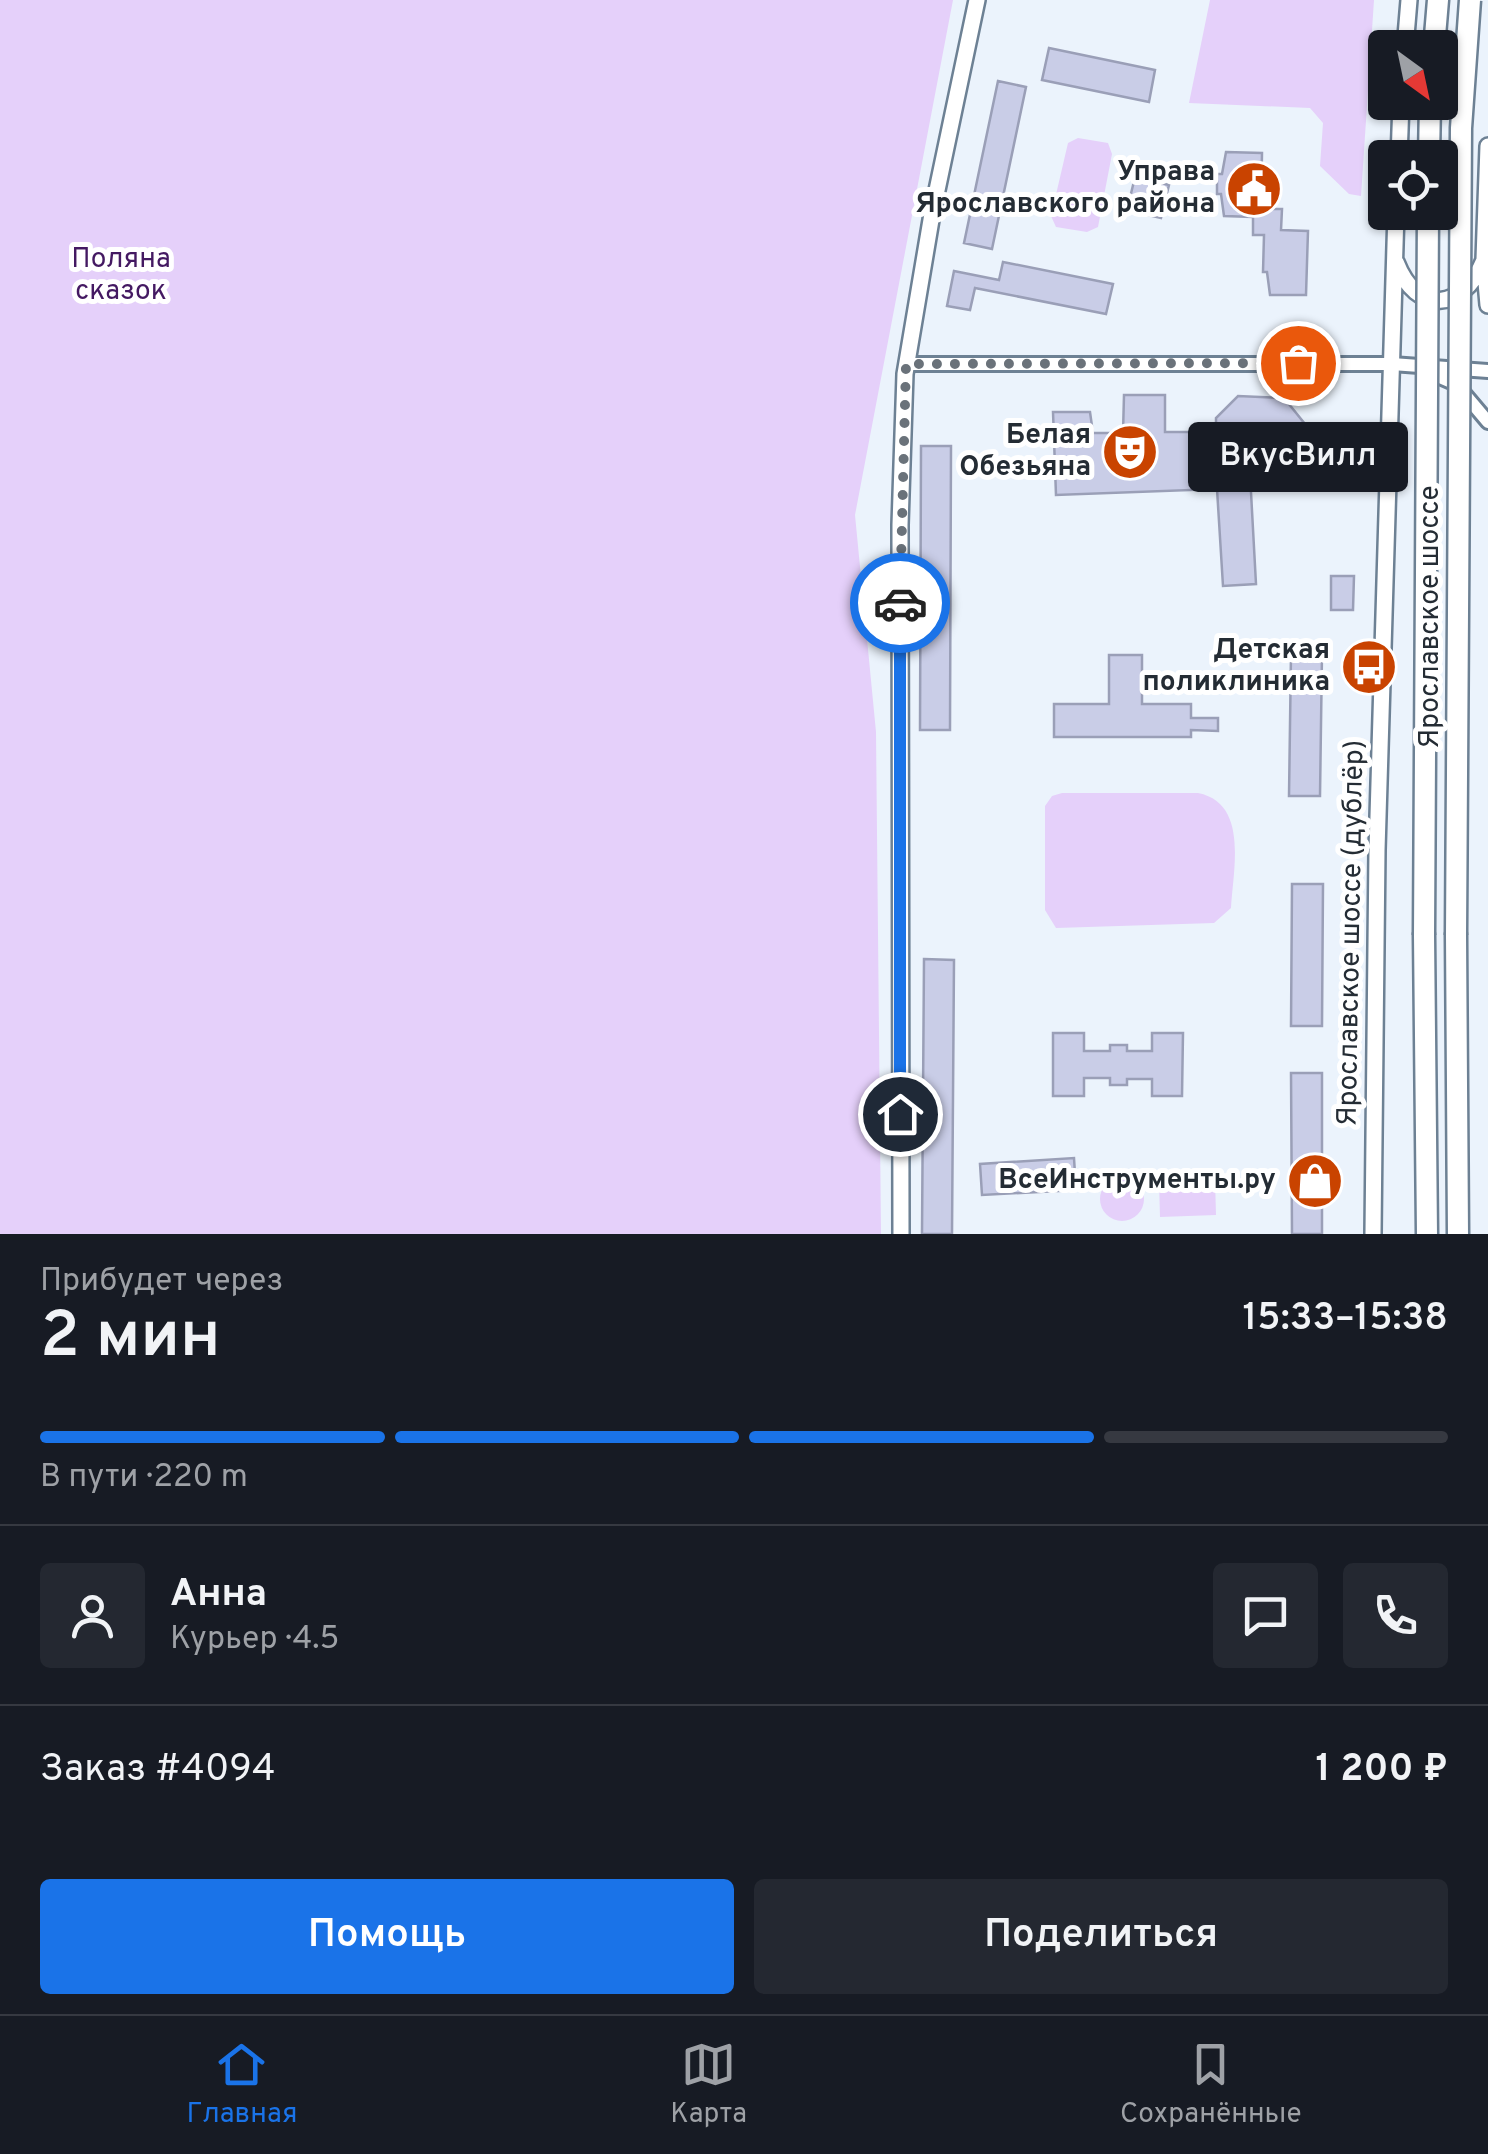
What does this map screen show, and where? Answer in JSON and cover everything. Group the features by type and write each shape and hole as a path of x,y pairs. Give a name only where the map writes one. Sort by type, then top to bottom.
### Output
{"main road":[{"path":"1436,30 1438,0"},
{"name":"Ярославское шоссе","path":"1458,1234 1461,128 1470,0"},
{"name":"Ярославское шоссе","path":"1427,1234 1424,935 1428,230"}],"street":[{"path":"901,1234 900,525 906,364 932,214 977,0"},
{"path":"1406,30 1409,0"},
{"path":"1488,146 1484,260 1488,305"},
{"name":"Ярославское шоссе (дублёр)","path":"1374,1234 1377,832 1395,230"},
{"path":"1394,259 1410,288 1422,298 1439,302 1455,298 1468,286 1484,260"},
{"path":"906,364 1392,364 1488,370"},
{"path":"1414,366 1456,384 1488,422"}],"green space":[{"name":"Поляна сказок","path":"0,0 953,0 855,515 876,732 881,1234 0,1234"},
{"path":"1210,0 1374,0 1372,30 1368,30 1361,196 1349,194 1320,166 1323,123 1310,108 1189,103"},
{"path":"1078,138 1108,143 1112,154 1098,227 1087,232 1056,227 1051,216 1068,143"},
{"path":"1198,793 1214,799 1225,810 1234,840 1231,908 1214,923 1056,928 1045,910 1045,806 1052,796"},
{"path":"1122,1177 1138,1183 1144,1199 1138,1215 1122,1221 1106,1215 1100,1199 1106,1183"},
{"path":"1215,1179 1216,1215 1160,1217 1159,1181"}],"building":[{"path":"1049,48 1155,70 1149,102 1042,80"},
{"path":"998,81 1026,87 992,249 964,243"},
{"path":"1226,152 1262,153 1261,209 1282,209 1281,230 1308,231 1306,295 1270,295 1267,272 1263,272 1264,235 1253,235 1253,217 1224,216 1221,194 1217,194 1217,174 1222,174"},
{"path":"1135,177 1169,185 1161,218 1127,210"},
{"path":"1003,262 1113,284 1106,314 975,288 970,310 947,306 954,271 999,280"},
{"path":"1124,395 1165,395 1165,432 1216,432 1216,418 1238,396 1284,398 1309,429 1307,472 1250,474 1256,584 1223,586 1217,489 1056,495 1053,412 1090,412 1093,433 1123,433"},
{"path":"921,446 951,446 950,730 920,730"},
{"path":"1331,576 1354,576 1353,610 1331,610"},
{"path":"1291,654 1322,654 1320,796 1289,796"},
{"path":"1109,655 1142,655 1142,704 1191,704 1191,718 1218,718 1218,731 1191,730 1191,737 1054,737 1054,704 1109,704"},
{"path":"1292,884 1323,884 1322,1026 1291,1026"},
{"path":"924,959 954,960 952,1234 922,1234"},
{"path":"1053,1033 1084,1033 1084,1051 1110,1051 1110,1045 1127,1045 1127,1051 1152,1051 1152,1033 1183,1033 1182,1096 1152,1096 1152,1079 1127,1079 1127,1085 1110,1085 1110,1078 1084,1078 1084,1096 1053,1096"},
{"path":"1291,1073 1322,1073 1322,1234 1292,1234"},
{"path":"1074,1158 1076,1190 982,1195 980,1164"}],"way so far":[{"path":"900,603 906,364 1298,363"}],"place":[{"name":"Управа Ярославского района","path":"1254,189"},
{"name":"ВкусВилл","path":"1298,363"},
{"name":"Белая Обезьяна","path":"1130,452"},
{"name":"Детская поликлиника","path":"1369,667"},
{"name":"ВсеИнструменты.ру","path":"1315,1181"}],"route":[{"path":"900,603 900,1114"}]}
